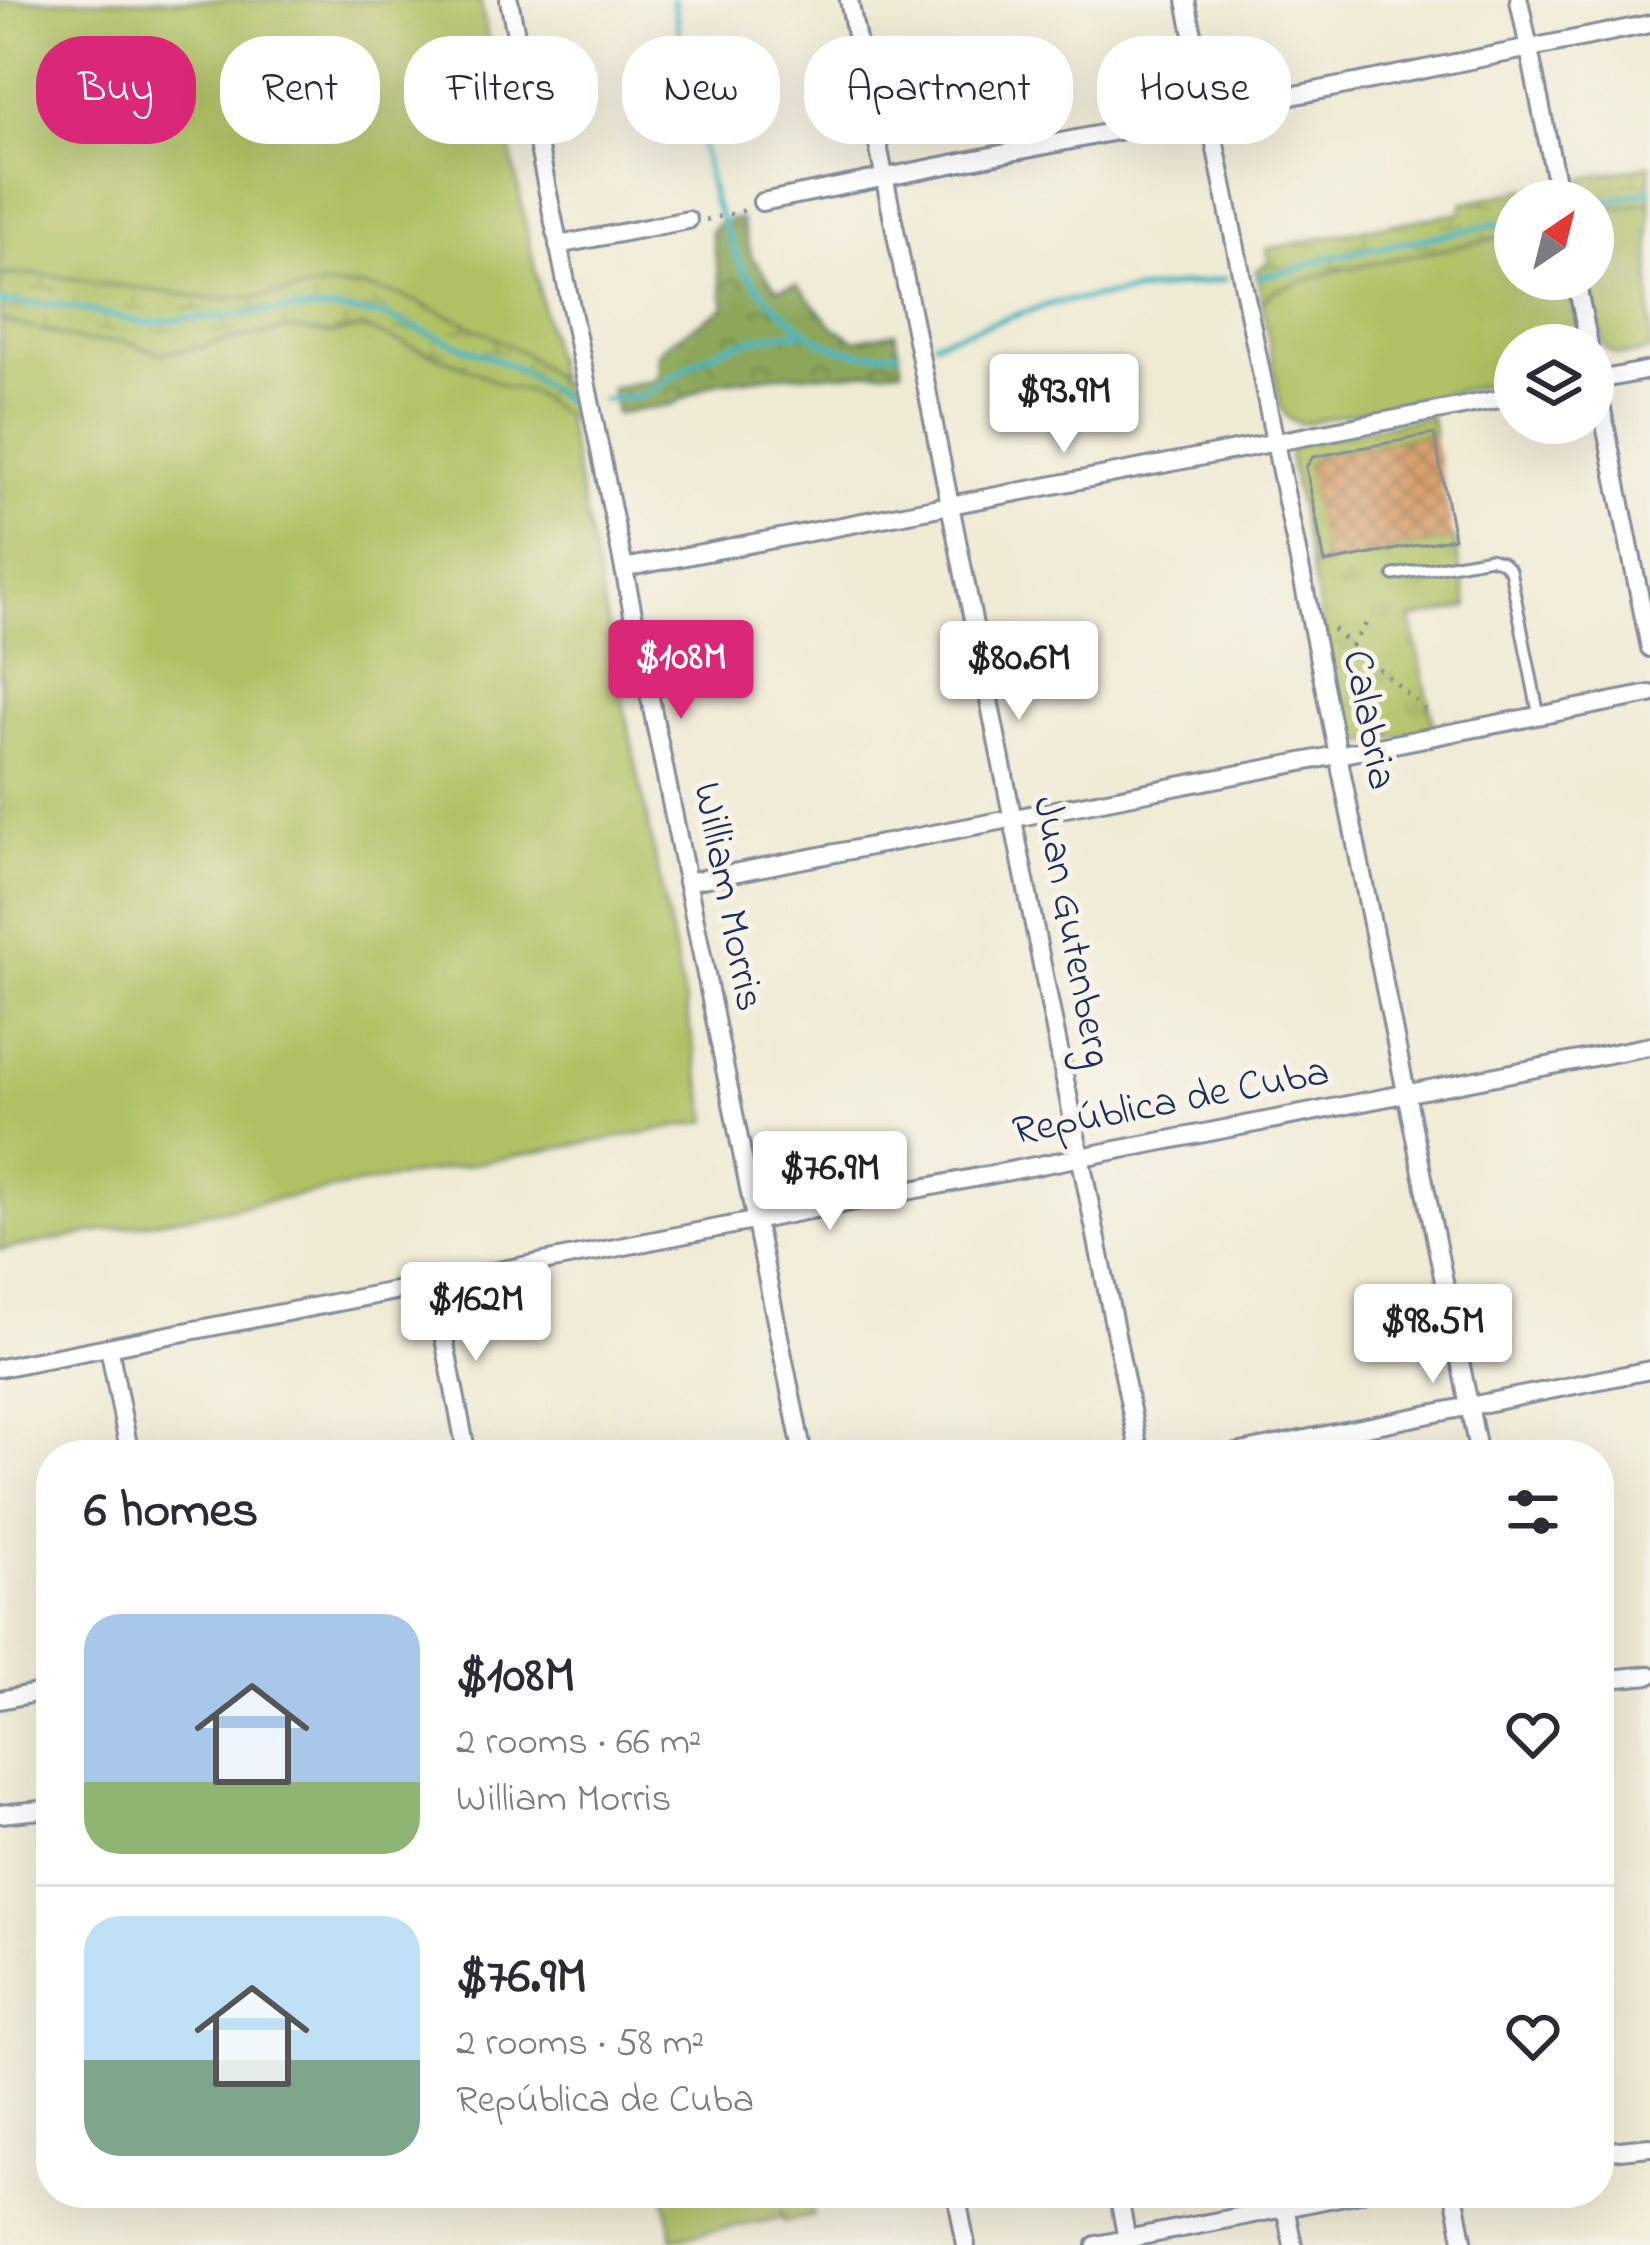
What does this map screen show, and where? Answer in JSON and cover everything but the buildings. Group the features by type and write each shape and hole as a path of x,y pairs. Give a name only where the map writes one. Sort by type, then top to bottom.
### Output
{"street":[{"name":"William Morris","path":"509,0 800,1440"},
{"name":"Juan Gutenberg","path":"849,0 1137,1440"},
{"name":"Calabria","path":"1186,0 1193,36"},
{"path":"1520,0 1556,180"},
{"path":"1291,96 1650,24"},
{"path":"762,202 1097,135"},
{"name":"Calabria","path":"1215,144 1476,1440"},
{"path":"558,245 688,220"},
{"path":"1614,374 1650,370"},
{"path":"624,568 1494,400"},
{"path":"1608,444 1650,648"},
{"path":"687,882 1650,694"},
{"name":"República de Cuba","path":"0,1368 1650,1046"},
{"path":"433,1283 464,1440"},
{"path":"109,1347 127,1440"},
{"path":"1300,1440 1650,1370"},
{"path":"1614,1679 1650,1675"},
{"path":"0,1700 36,1693"},
{"path":"0,1814 36,1810"},
{"path":"1614,2151 1650,2147"},
{"path":"959,2208 967,2245"},
{"path":"1121,2208 1128,2242"},
{"path":"1096,2245 1128,2242 1253,2208"},
{"path":"1285,2208 1292,2245"},
{"path":"1457,2208 1464,2245"}],"lane":[{"path":"1394,575 1490,558 1502,562 1510,570 1539,716"}],"path":[{"path":"714,218 725,215"},
{"path":"1324,686 1368,621"},
{"path":"1332,623 1337,634 1432,715"}],"green space":[{"path":"0,0 480,0 487,36 404,36 404,144 509,144 709,1121 0,1250"},
{"path":"1650,165 1650,202 1614,210 1614,180 1576,180"},
{"path":"1494,196 1494,239 1334,271 1273,291 1262,302 1256,271 1269,261 1267,249 1462,213 1462,203"},
{"path":"1650,202 1650,351 1631,355 1614,353 1614,324 1599,324 1594,300 1614,300 1615,209"},
{"path":"731,219 741,219 752,257 777,289 797,285 834,327 855,340 895,332 902,369 714,383 671,405 616,414 611,388 653,380 659,374 658,353 725,307 711,232"},
{"path":"1494,239 1494,300 1572,300 1578,324 1494,324 1494,383 1301,424 1281,409 1262,302 1273,291 1334,271"},
{"path":"40,274 214,299 322,287 362,287 400,295 524,353 569,390 576,420 532,392 507,387 364,328 329,334 294,329 160,353 121,341 87,342 0,320 0,275"},
{"path":"1430,416 1434,434 1314,457 1307,465 1325,563 1311,566 1289,455 1295,445"},
{"path":"1454,538 1468,607 1411,619 1435,730 1353,745 1344,734 1311,566"},
{"path":"667,2208 811,2208 813,2216 784,2222 781,2210 781,2218 673,2239"}],"waterway":[{"path":"673,0 713,200 742,268 806,332"},
{"path":"1614,199 1650,191"},
{"path":"1259,277 1325,258 1494,225"},
{"path":"935,341 1054,303 1225,279"},
{"path":"0,302 62,305 146,323 291,310 385,316 515,367 572,405"},
{"path":"603,400 645,395 725,347 765,336 806,332 831,346 862,354 898,352"}]}
